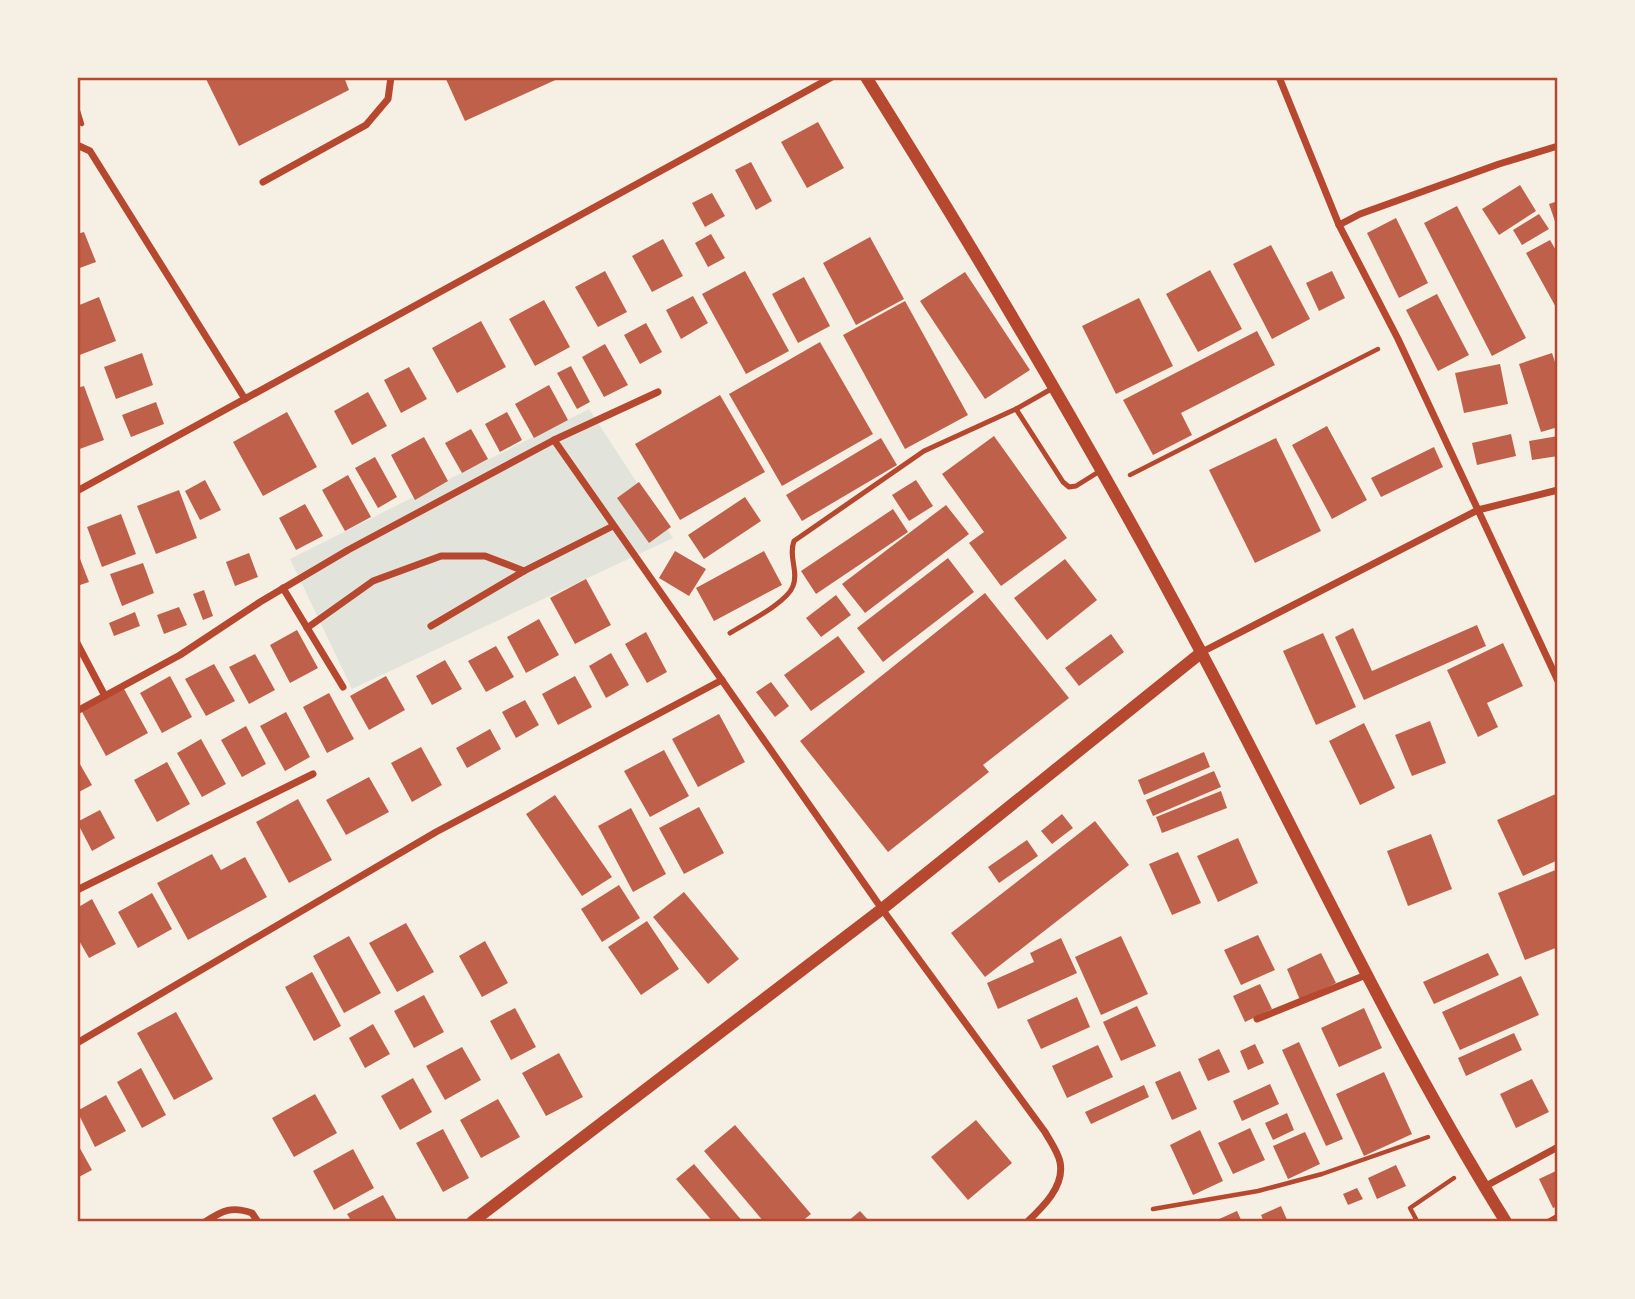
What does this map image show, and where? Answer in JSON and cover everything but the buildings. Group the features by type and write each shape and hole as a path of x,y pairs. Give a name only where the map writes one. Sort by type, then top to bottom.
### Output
{"street":[{"path":"263,182 366,125 388,99 391,77"},
{"path":"77,491 832,77"},
{"path":"866,77 1054,387 1101,470 1202,652 1366,975 1506,1222"},
{"path":"1279,77 1339,225 1398,340 1558,681"},
{"path":"77,145 90,151 244,399"},
{"path":"1339,225 1360,214 1499,164 1558,146"},
{"path":"77,711 180,655 348,550 554,440 658,392"},
{"path":"554,440 882,909 1038,1121 1060,1162 1058,1185 1043,1207 1027,1222"},
{"path":"472,1222 882,909 1202,652 1478,510 1558,490"},
{"path":"431,626 524,571 613,526"},
{"path":"307,628 373,581 441,556 485,556 524,571"},
{"path":"284,588 343,687"},
{"path":"77,643 105,696"},
{"path":"77,1044 436,832 722,680"},
{"path":"77,890 313,774"},
{"path":"1257,1019 1366,975"},
{"path":"1485,1186 1558,1147"},
{"path":"205,1222 236,1208 252,1213 258,1222"},
{"path":"1549,1222 1558,1216"}],"lane":[{"path":"730,633 784,599 793,586 794,570 790,551 794,541 924,451 1016,409 1054,387"},
{"path":"1016,409 1063,482 1069,487 1076,486 1101,470"}],"path":[{"path":"1109,485 1398,340"},
{"path":"1153,1209 1258,1191 1322,1174 1452,1128"},
{"path":"1412,1222 1416,1219 1410,1208 1472,1166"}],"shaded area":[{"path":"589,409 673,538 352,689 290,559"}]}
